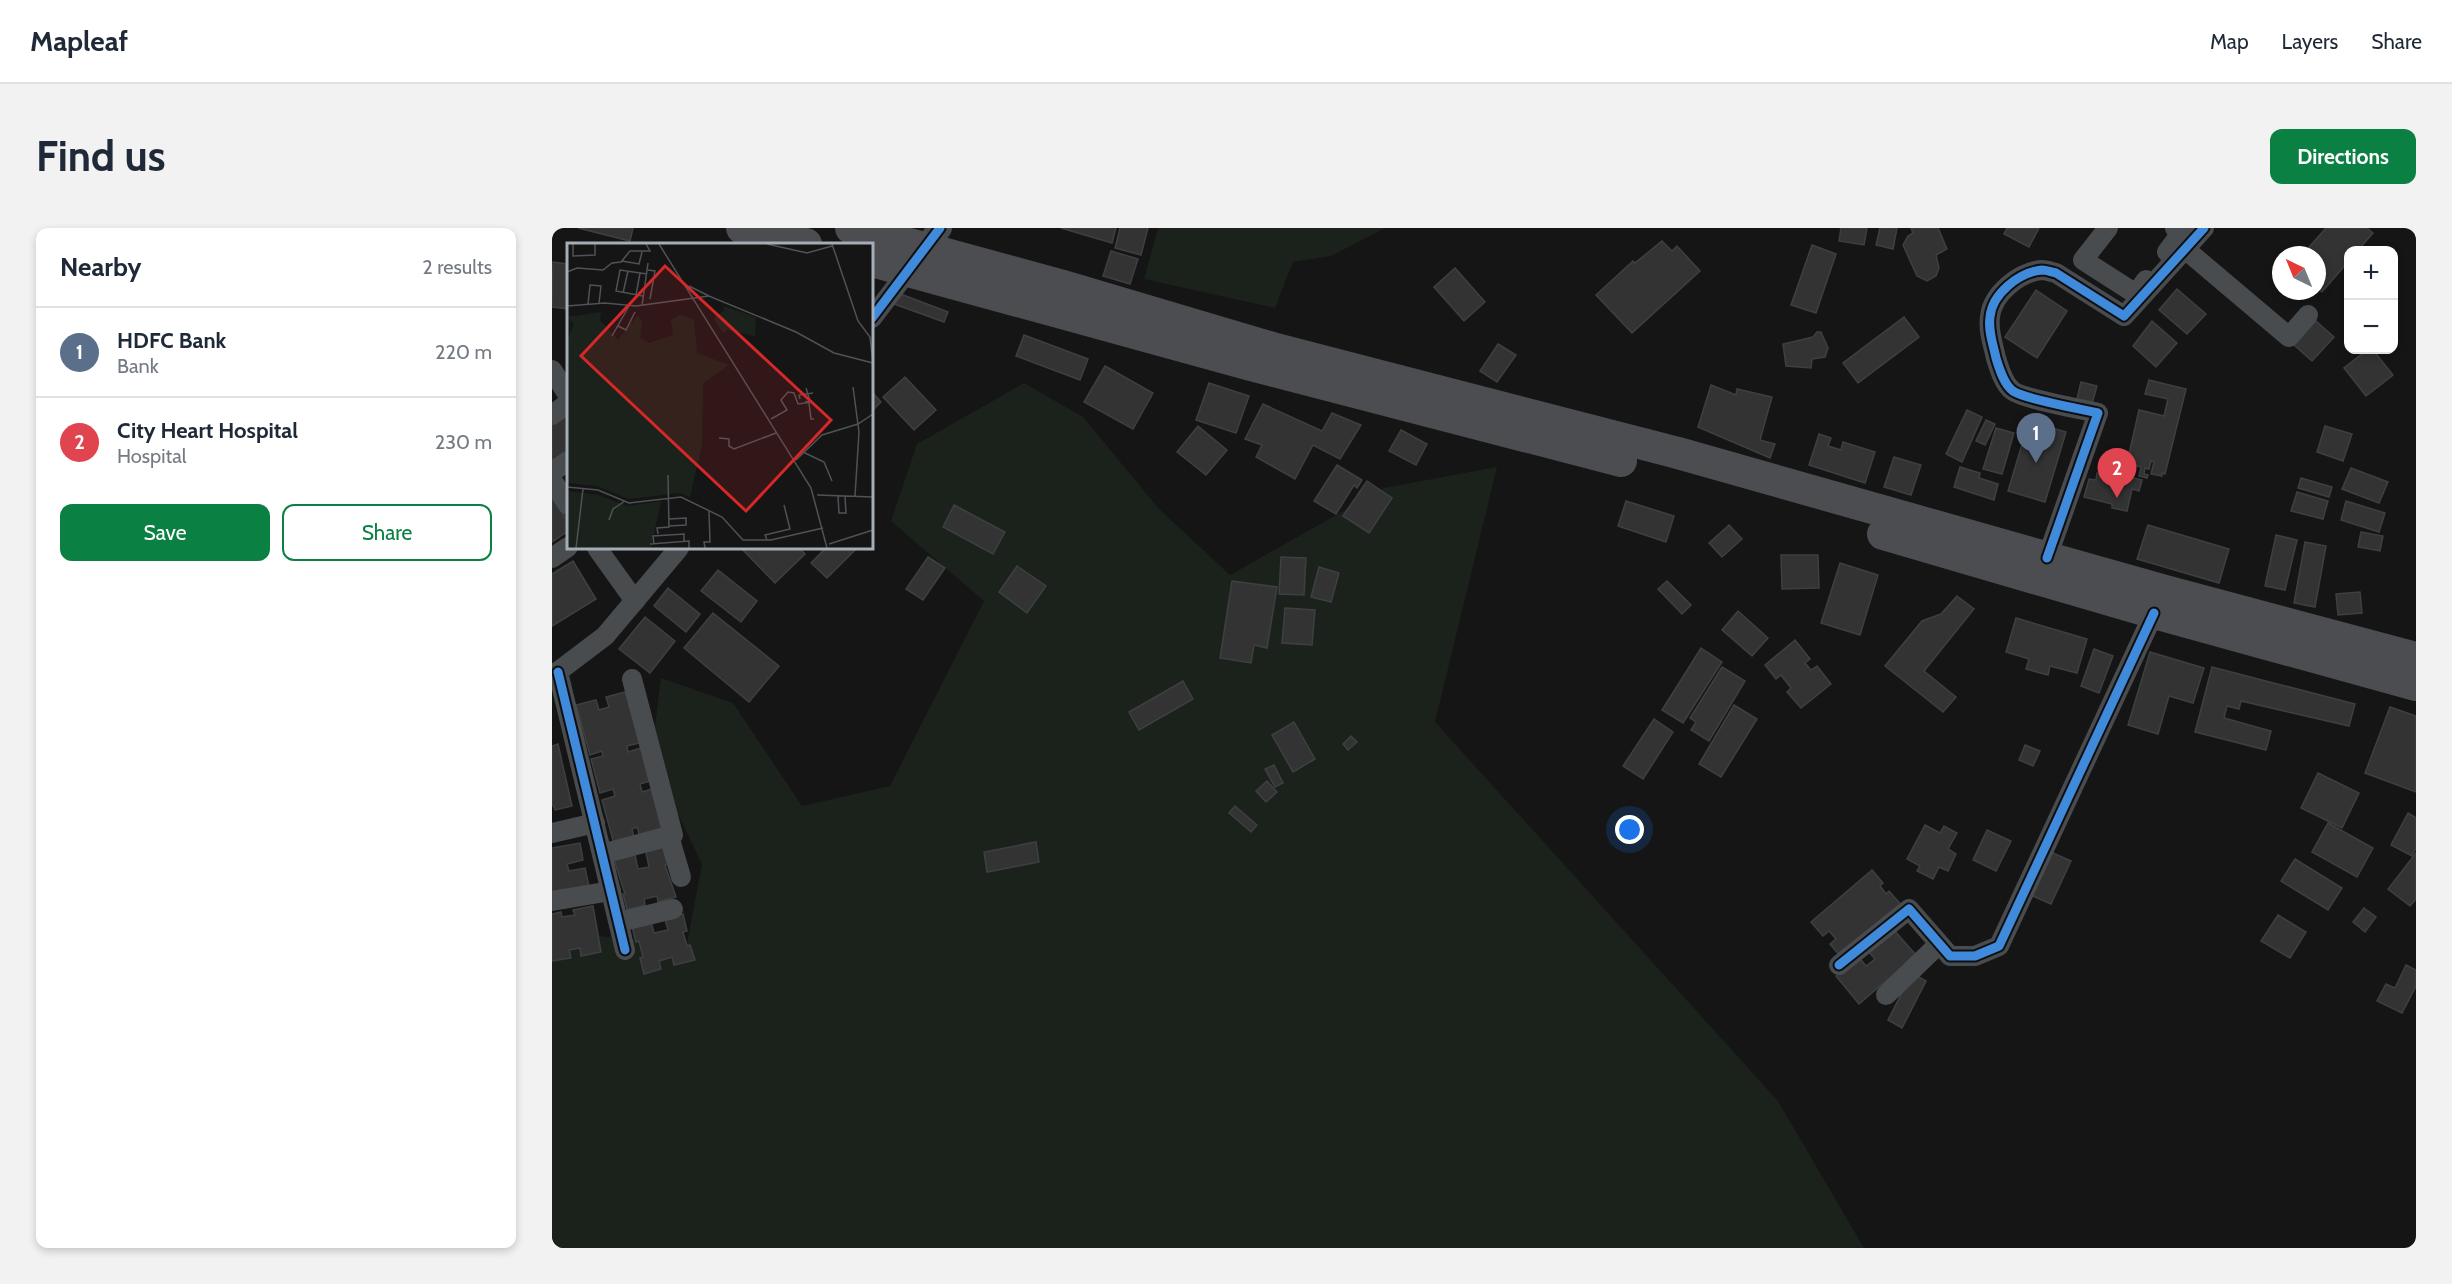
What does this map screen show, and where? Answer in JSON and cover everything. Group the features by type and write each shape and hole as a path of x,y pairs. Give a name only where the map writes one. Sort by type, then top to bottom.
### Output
{"main road":[{"path":"742,228 802,243"},
{"path":"851,228 1276,349 1678,453 2048,558 2409,670"},
{"path":"873,261 925,249 1251,365 1720,487 2154,613 2409,670"}],"street":[{"path":"2068,281 2108,228"},
{"path":"2083,260 2136,294 2182,232 2175,228"},
{"path":"2048,558 2098,413 2013,391 2007,385 1989,330 1990,314 1996,300 2009,285 2022,277 2043,270 2056,273 2124,316 2204,228"},
{"path":"873,317 925,249"},
{"path":"2185,249 2289,337 2308,315"},
{"path":"552,370 567,393"},
{"path":"552,415 567,404"},
{"path":"567,462 553,482 567,503"},
{"path":"552,558 567,548"},
{"path":"598,549 635,601"},
{"path":"626,950 555,674 605,636 678,549"},
{"path":"1839,965 1908,909 1950,956 1975,956 1999,946 2154,613"},
{"path":"602,854 673,835 632,679"},
{"path":"552,832 595,823"},
{"path":"669,836 681,877"},
{"path":"552,901 611,891"},
{"path":"619,922 673,909"},
{"path":"1886,994 1940,944"}],"shaded area":[{"path":"1158,228 1385,228 1331,256 1293,262 1275,308 1144,279"},
{"path":"1024,383 1083,417 1159,509 1230,575 1384,488 1497,467 1435,722 1778,1101 1864,1248 552,1248 552,932 687,944 702,864 651,758 661,678 733,703 802,806 890,786 984,601 891,521 917,444"}],"building":[{"path":"578,228 633,228 630,241"},
{"path":"1061,228 1116,228 1112,243"},
{"path":"1120,228 1148,228 1141,255 1115,248"},
{"path":"1841,228 1867,228 1864,245 1839,241"},
{"path":"1880,228 1897,228 1893,249 1876,245"},
{"path":"1911,228 1938,228 1947,249 1936,255 1939,268 1936,276 1927,281 1917,276 1903,245 1908,236 1913,233"},
{"path":"2007,228 2039,228 2029,247 2004,234"},
{"path":"2326,228 2367,228 2373,233 2362,246 2344,246 2344,267 2326,287 2326,246 2310,246"},
{"path":"1662,241 1672,251 1677,246 1700,271 1632,333 1596,295 1633,261 1635,263"},
{"path":"1812,245 1836,254 1816,313 1791,305"},
{"path":"1111,251 1138,259 1130,284 1103,276"},
{"path":"553,262 567,264 567,309 552,307"},
{"path":"1455,268 1485,302 1464,321 1434,287"},
{"path":"2177,289 2206,314 2187,334 2159,310"},
{"path":"2036,290 2067,311 2037,358 2005,337"},
{"path":"898,293 948,312 944,322 894,304"},
{"path":"1904,317 1919,337 1858,383 1843,363"},
{"path":"2152,321 2177,343 2156,367 2133,346"},
{"path":"2316,321 2334,337 2312,361 2294,345"},
{"path":"1817,332 1821,332 1828,348 1825,357 1812,359 1811,368 1786,366 1783,344 1813,337"},
{"path":"1024,335 1088,359 1080,380 1016,356"},
{"path":"1498,344 1516,355 1497,382 1480,371"},
{"path":"2362,354 2376,354 2393,375 2366,396 2344,368"},
{"path":"1105,366 1153,393 1133,429 1084,402"},
{"path":"905,377 936,410 914,430 883,397"},
{"path":"2149,380 2186,389 2165,474 2162,473 2162,476 2151,474 2154,462 2151,461 2149,469 2145,468 2144,474 2148,475 2147,478 2139,476 2141,467 2134,465 2136,460 2130,459 2126,476 2142,480 2139,491 2132,489 2127,511 2112,508 2112,504 2084,497 2089,479 2096,480 2097,473 2115,478 2119,462 2127,463 2139,410 2164,416 2168,399 2145,394"},
{"path":"2081,382 2097,386 2091,407 2076,403"},
{"path":"1209,383 1249,396 1236,433 1196,420"},
{"path":"1711,385 1736,395 1737,389 1772,397 1760,440 1775,444 1770,458 1698,427"},
{"path":"873,393 881,402 873,410"},
{"path":"1263,404 1322,431 1332,413 1361,425 1340,459 1313,445 1295,479 1256,457 1262,445 1245,439"},
{"path":"1967,410 1982,417 1962,462 1946,454"},
{"path":"567,413 567,455 552,462 552,419"},
{"path":"1986,420 1995,424 1985,445 1976,441"},
{"path":"2029,421 2066,432 2045,502 2008,491"},
{"path":"1198,426 1227,450 1206,475 1177,452"},
{"path":"2325,426 2352,434 2343,461 2317,452"},
{"path":"1996,428 2014,433 2002,474 1983,469"},
{"path":"1401,430 1427,444 1416,465 1389,451"},
{"path":"1819,434 1831,438 1828,446 1841,450 1843,442 1875,452 1865,483 1809,465"},
{"path":"1894,457 1921,465 1911,495 1884,487"},
{"path":"1337,465 1362,480 1357,488 1354,485 1336,514 1314,501"},
{"path":"1960,467 1980,473 1979,478 1998,484 1994,500 1954,487"},
{"path":"2351,468 2388,482 2379,503 2342,489"},
{"path":"2301,478 2332,487 2329,497 2298,488"},
{"path":"1367,481 1392,498 1369,533 1343,516"},
{"path":"2297,492 2328,501 2323,519 2291,511"},
{"path":"552,498 567,520 567,532 552,542"},
{"path":"1626,501 1674,516 1666,542 1618,526"},
{"path":"2346,501 2385,513 2379,532 2341,520"},
{"path":"954,505 1005,532 993,554 943,527"},
{"path":"1729,525 1742,539 1722,557 1709,543"},
{"path":"2148,525 2229,549 2219,583 2137,559"},
{"path":"2361,532 2383,536 2380,551 2358,547"},
{"path":"2276,535 2297,540 2285,590 2265,586"},
{"path":"2305,542 2326,546 2315,607 2294,603"},
{"path":"742,549 800,549 805,554 775,583"},
{"path":"825,549 856,549 827,578 811,563"},
{"path":"1781,555 1818,555 1819,588 1782,589"},
{"path":"928,557 945,568 923,600 906,589"},
{"path":"1281,557 1306,558 1304,595 1279,594"},
{"path":"573,561 596,599 552,626 552,574"},
{"path":"1840,563 1878,575 1860,635 1821,623"},
{"path":"1017,566 1046,586 1027,613 999,592"},
{"path":"1319,567 1339,573 1331,602 1311,597"},
{"path":"718,570 757,601 741,622 701,591"},
{"path":"1232,581 1277,587 1267,648 1254,645 1251,663 1220,658"},
{"path":"1667,581 1691,605 1682,614 1658,589"},
{"path":"668,588 700,614 686,632 654,606"},
{"path":"2360,592 2362,613 2338,615 2336,594"},
{"path":"1957,596 1974,609 1924,671 1956,697 1943,712 1885,666 1922,621 1941,614"},
{"path":"1285,608 1315,610 1312,645 1282,643"},
{"path":"1738,611 1768,638 1752,656 1722,630"},
{"path":"713,613 779,666 749,702 684,648"},
{"path":"645,617 675,641 650,673 619,649"},
{"path":"2016,618 2087,639 2077,673 2050,666 2048,675 2026,669 2029,659 2006,652"},
{"path":"1795,640 1810,659 1805,663 1811,670 1817,666 1831,684 1801,708 1787,692 1791,688 1781,675 1776,679 1765,665"},
{"path":"1701,648 1722,662 1683,723 1662,710"},
{"path":"2094,649 2113,656 2099,693 2081,686"},
{"path":"2150,652 2204,668 2193,703 2169,696 2158,734 2128,725"},
{"path":"1722,667 1745,681 1709,741 1691,730 1696,722 1690,718"},
{"path":"2212,667 2355,704 2349,726 2241,701 2239,709 2227,706 2224,718 2271,731 2266,750 2195,732"},
{"path":"1183,681 1193,699 1139,730 1129,712"},
{"path":"625,692 640,743 627,746 628,752 641,748 650,781 640,784 642,792 652,789 663,830 640,837 637,827 632,829 634,838 614,844 602,800 615,796 613,789 600,793 591,759 603,756 602,751 590,755 576,705 596,700 599,710 609,707 606,697"},
{"path":"1734,705 1757,719 1721,777 1699,764"},
{"path":"2390,707 2416,716 2416,792 2365,773"},
{"path":"1654,719 1673,732 1643,779 1623,766"},
{"path":"1294,722 1315,759 1293,772 1272,735"},
{"path":"1351,736 1357,742 1348,750 1343,744"},
{"path":"558,744 572,806 555,810 552,803 552,746"},
{"path":"2025,745 2040,751 2033,766 2019,760"},
{"path":"1274,765 1283,783 1275,787 1265,769"},
{"path":"2318,773 2359,793 2342,828 2301,808"},
{"path":"1267,781 1277,792 1266,802 1256,791"},
{"path":"1235,806 1257,825 1251,832 1229,813"},
{"path":"2408,813 2416,818 2416,848 2412,856 2391,845"},
{"path":"2328,823 2373,848 2357,877 2312,852"},
{"path":"1925,825 1940,833 1944,826 1957,833 1948,849 1956,854 1948,871 1939,867 1933,879 1917,871 1920,866 1907,859"},
{"path":"1987,830 2011,841 1996,871 1973,860"},
{"path":"1036,842 1039,862 987,872 984,852"},
{"path":"580,843 583,860 567,864 569,871 585,868 590,891 552,899 552,848"},
{"path":"664,847 668,864 665,865 676,897 658,902 657,896 644,899 645,905 627,910 623,894 625,894 614,860 635,855 638,869 649,867 646,852"},
{"path":"2046,850 2071,861 2051,904 2026,893"},
{"path":"2416,853 2416,899 2410,906 2388,889"},
{"path":"2295,859 2342,888 2328,910 2281,881"},
{"path":"1872,870 1883,883 1880,886 1886,894 1889,891 1902,906 1841,957 1830,944 1836,939 1829,931 1823,936 1811,922"},
{"path":"593,906 601,952 581,956 580,948 569,950 571,958 552,961 552,914 561,912 562,917 575,915 573,910"},
{"path":"2364,908 2376,917 2365,932 2353,922"},
{"path":"683,914 687,931 683,932 687,946 690,945 695,960 674,965 672,957 659,961 661,969 644,974 639,941 636,942 632,927 651,922 654,933 668,930 665,919"},
{"path":"2278,915 2306,932 2290,958 2261,941"},
{"path":"1892,928 1916,955 1859,1004 1836,976 1858,956 1866,966 1875,959 1866,949"},
{"path":"2406,965 2416,970 2416,986 2402,1013 2377,1001 2386,984 2395,988"},
{"path":"1912,973 1926,981 1902,1028 1888,1020"}],"cycle path":[{"path":"873,317 940,228"},
{"path":"2047,558 2098,413 2013,391 2004,381 1996,358 1990,332 1992,308 2001,293 2016,280 2024,275 2044,270 2056,273 2124,316 2204,228"},
{"path":"1839,965 1909,909 1950,956 1975,956 1999,946 2154,613"},
{"path":"558,672 625,950"}],"place":[{"name":"HDFC Bank","path":"2036,463"},
{"name":"City Heart Hospital","path":"2117,498"}]}
